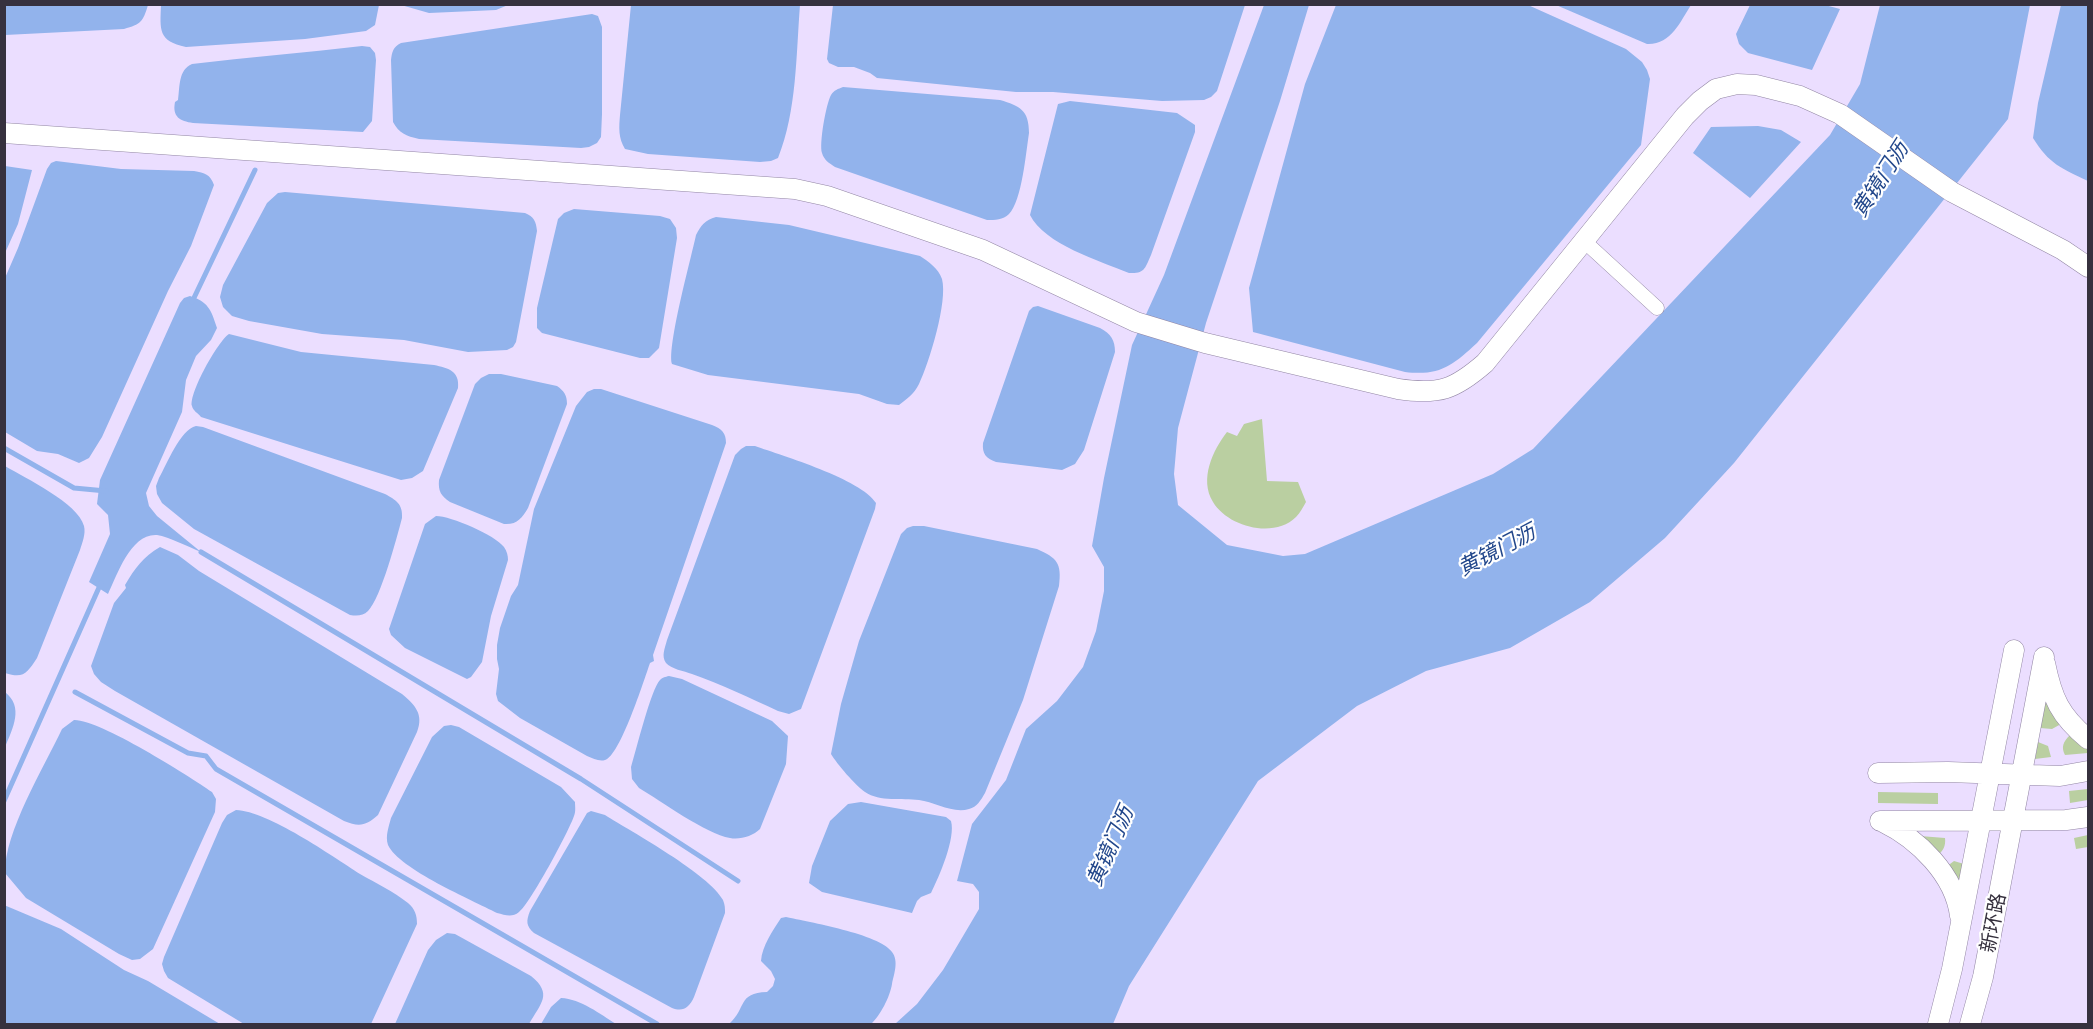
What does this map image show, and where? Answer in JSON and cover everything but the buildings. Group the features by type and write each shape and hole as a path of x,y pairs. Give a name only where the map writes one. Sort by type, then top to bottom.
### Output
{"street":[{"path":"4,133 795,189 827,196 983,250 1136,322 1205,344 1422,392 1446,389 1468,379 1485,363 1685,116 1716,89 1737,84 1756,85 1800,96 1840,114 1952,192 2063,250 2088,267"},
{"path":"1584,241 1657,308"},
{"name":"新环路","path":"1938,1024 2014,650"},
{"name":"新环路","path":"1970,1024 1983,977 2044,657 2048,680 2057,704 2071,724 2088,738"},
{"path":"1878,773 1990,773 2060,776 2088,771"},
{"path":"1960,924 1959,908 1936,864 1910,838 1880,821 2066,820 2088,817"}],"green space":[{"path":"1262,419 1267,481 1298,482 1306,502 1287,524 1264,529 1240,524 1220,511 1213,502 1207,484 1213,456 1227,432 1237,436 1244,424"},
{"path":"2045,697 2061,724 2052,729 2040,728"},
{"path":"2070,735 2088,745 2088,753 2065,755 2063,745"},
{"path":"2038,742 2048,746 2051,757 2035,759"},
{"path":"2088,789 2088,800 2070,803 2069,791"},
{"path":"1878,792 1938,793 1938,804 1878,803"},
{"path":"2088,835 2088,847 2076,849 2074,838"},
{"path":"1920,836 1945,838 1942,850 1937,856"},
{"path":"1954,861 1964,864 1959,886 1946,867"}],"water":[{"path":"5,4 148,5 140,22 124,29 5,35"},
{"path":"161,4 379,5 375,25 366,31 305,39 186,47 170,41 163,33"},
{"path":"833,4 1245,5 1217,91 1204,100 1162,101 1053,92 1016,92 877,78 854,67 838,67 829,63 827,59"},
{"path":"1691,4 1669,37 1647,44 1556,5"},
{"path":"401,5 508,5 496,10 429,13"},
{"path":"631,5 800,5 792,102 778,158 760,162 648,154 625,149 620,137 619,124"},
{"name":"黄镜门沥","path":"1264,5 1309,5 1280,101 1206,323 1178,428 1174,474 1178,505 1227,545 1283,556 1305,554 1493,474 1533,449 1830,135 1860,84 1880,5 2030,5 2008,119 1734,463 1665,538 1590,602 1510,648 1426,671 1357,706 1258,781 1129,986 1113,1024 895,1024 917,1004 943,970 979,909 979,892 973,884 957,881 972,824 1006,780 1026,729 1057,701 1083,667 1096,631 1104,591 1104,567 1092,546 1132,345 1164,275"},
{"path":"1336,5 1528,5 1626,49 1642,62 1650,79 1641,145 1477,343 1460,358 1437,371 1405,372 1253,332 1249,288 1305,84"},
{"path":"1750,5 1825,5 1840,9 1812,70 1748,53 1739,44 1736,34"},
{"path":"2061,5 2088,5 2088,181 2050,160 2033,138 2038,103"},
{"path":"592,14 598,16 602,27 602,114 601,137 597,143 581,148 419,139 403,134 393,122 391,60 393,50 401,43"},
{"path":"370,47 375,53 376,60 372,121 363,132 193,123 184,121 176,115 174,107 178,100 182,75 184,70 192,64"},
{"path":"843,87 1000,100 1022,110 1029,125 1029,133 1020,188 1009,214 1002,219 987,220 829,163 821,148 825,115 831,95"},
{"path":"1070,101 1177,113 1195,125 1195,132 1151,255 1141,271 1129,273 1060,243 1047,235 1030,215 1058,104"},
{"path":"1758,126 1781,130 1801,142 1750,198 1693,153 1711,127"},
{"path":"56,161 121,169 201,172 211,178 214,185 191,246 168,291 102,437 89,458 79,463 58,454 37,451 5,432 5,278 47,169 51,163"},
{"path":"5,166 32,170 18,224 5,253"},
{"path":"278,193 525,213 531,216 537,231 516,342 513,347 507,350 468,352 404,340 322,334 232,316 223,307 220,297 223,285 267,203"},
{"path":"574,209 660,216 670,219 676,228 677,238 659,348 649,358 640,358 542,333 537,328 537,308 558,219 564,213"},
{"path":"716,217 789,225 920,256 933,266 942,279 940,317 928,362 913,393 899,405 887,404 859,394 708,375 672,364 671,354 676,322 696,235 704,223"},
{"path":"190,296 208,307 217,328 211,340 196,356 186,380 182,412 146,493 149,506 157,516 201,552 162,536 148,536 132,548 108,594 89,582 110,534 108,515 97,504 100,480 180,303 184,298"},
{"path":"1038,306 1100,328 1112,338 1115,348 1084,450 1075,464 1062,470 996,462 987,457 983,450 983,443 1029,311"},
{"path":"229,334 301,352 434,365 452,371 457,378 458,388 423,471 412,478 401,480 201,417 192,406 195,390 212,356"},
{"path":"489,374 501,374 557,386 565,394 567,401 528,508 519,520 509,524 450,502 442,495 439,487 439,480 475,384"},
{"path":"601,389 712,425 723,432 726,443 653,655 654,661 650,663 618,746 605,760 596,760 587,756 520,718 498,701 496,694 499,669 497,645 500,628 511,596 518,585 534,509 576,406 587,392"},
{"path":"196,426 385,494 398,503 402,518 383,581 368,611 360,615 350,615 194,529 162,503 156,486 159,478 179,441"},
{"path":"746,446 755,446 839,477 868,494 876,503 801,709 789,714 714,682 674,668 666,663 664,658 667,640 735,455"},
{"path":"5,466 62,500 80,517 84,526 84,538 80,550 37,658 21,675 5,673"},
{"path":"436,516 452,519 482,532 499,542 508,555 491,616 482,662 467,679 405,648 391,635 389,629 425,524"},
{"path":"913,526 924,526 1037,549 1057,562 1060,572 1059,586 1023,700 985,793 977,805 969,809 950,809 925,801 871,795 851,780 831,754 841,704 859,641 901,534"},
{"path":"160,547 178,555 199,571 402,694 414,706 419,715 417,732 378,815 374,819 362,824 344,821 115,691 101,682 94,674 91,666 114,603 126,588 125,585 140,563"},
{"path":"669,676 682,679 772,721 788,736 786,764 760,829 754,834 742,838 720,835 639,788 632,779 631,767 652,695 660,680"},
{"path":"5,692 14,704 15,718 5,747"},
{"path":"74,720 86,722 123,738 212,792 216,799 215,812 153,949 140,959 132,960 119,954 26,898 5,873 11,839 26,800 62,729"},
{"path":"444,726 459,727 561,787 575,802 574,816 549,867 532,896 514,915 497,913 421,874 395,854 387,842 391,818 432,737"},
{"path":"861,802 946,817 951,821 949,847 938,877 931,893 917,901 912,913 822,892 809,883 812,866 830,821 848,804"},
{"path":"236,810 265,818 300,836 397,895 414,910 417,924 371,1024 244,1024 168,978 162,964 164,957 222,823 227,815"},
{"path":"591,811 605,815 687,866 723,900 725,913 694,997 685,1008 679,1010 672,1008 534,933 528,926 530,911 587,813"},
{"path":"4,905 61,929 124,970 148,981 220,1024 5,1024"},
{"path":"786,917 859,934 885,946 892,952 896,963 891,989 881,1011 871,1024 729,1024 747,998 757,993 767,992 773,986 775,979 761,961 762,955 781,918"},
{"path":"447,933 455,934 538,982 542,988 543,999 529,1024 395,1024 428,950 436,940"},
{"path":"561,998 583,1004 616,1024 541,1024 551,1007"}],"waterway":[{"path":"192,302 255,170"},
{"path":"4,448 74,488 106,491"},
{"path":"201,552 581,779 738,881"},
{"path":"4,801 101,583"},
{"path":"75,692 188,753 206,756 216,769 657,1024"}]}
